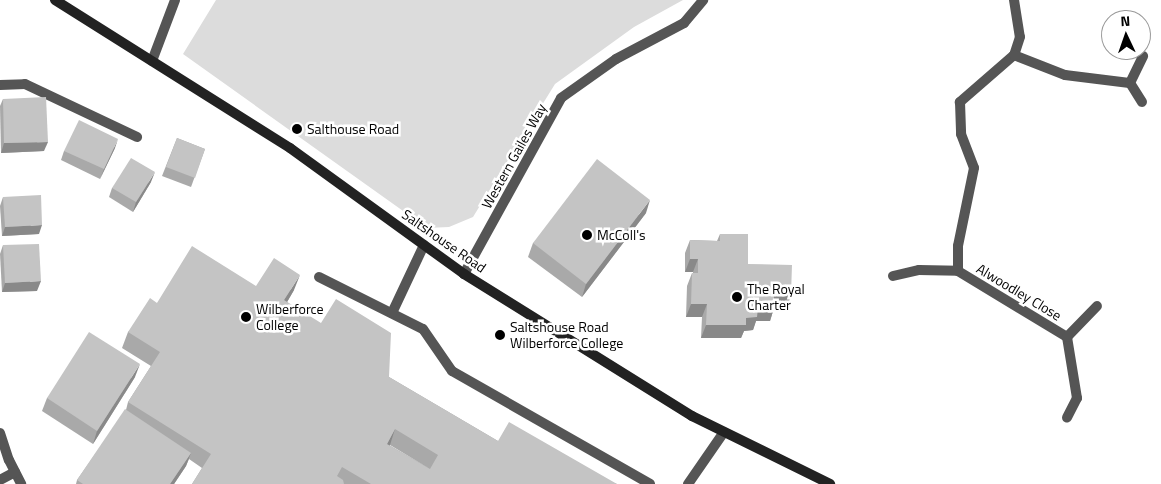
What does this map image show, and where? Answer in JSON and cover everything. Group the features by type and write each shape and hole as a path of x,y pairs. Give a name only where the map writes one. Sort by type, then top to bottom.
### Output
{"main road":[{"name":"Saltshouse Road","path":"54,0 290,148 464,274 692,416 830,484"}],"street":[{"name":"Western Gailes Way","path":"464,274 561,98 616,59 684,23 703,0"},
{"path":"1014,0 1020,37 1014,55 1066,75 1130,83"},
{"path":"152,62 171,2"},
{"name":"Alwoodley Close","path":"1014,55 960,102 960,134 974,168 958,246 958,272 1067,337 1077,398 1067,418"},
{"path":"1130,83 1141,60"},
{"path":"1130,83 1142,102"},
{"path":"0,85 25,84 137,137"},
{"path":"392,313 424,245"},
{"path":"893,276 919,270 958,272"},
{"path":"319,277 423,329 452,371 650,484"},
{"name":"Alwoodley Close","path":"1067,337 1097,306"},
{"path":"688,484 724,432"},
{"path":"0,433 21,484"},
{"path":"0,480 15,472"}],"shaded area":[{"path":"216,0 683,0 634,27 555,84 473,217 449,227 427,228 183,54"}],"building":[{"path":"46,97 48,142 4,143 3,99"},
{"path":"79,120 118,139 104,169 64,151"},
{"path":"177,138 205,149 195,178 166,167"},
{"path":"131,158 155,172 136,202 112,188"},
{"name":"McColl's","path":"597,159 650,200 586,284 533,243"},
{"path":"41,195 42,225 5,227 3,197"},
{"name":"The Royal Charter","path":"720,234 748,234 748,264 792,265 791,295 774,295 774,308 758,308 757,317 746,318 746,325 706,325 707,304 691,304 692,273 698,273 698,259 690,259 690,240 720,241"},
{"path":"39,244 41,281 5,283 3,245"},
{"path":"192,246 256,286 274,258 300,275 284,300 321,323 336,299 391,333 389,377 498,441 509,422 617,484 371,484 342,467 337,476 343,480 344,484 192,484 211,454 128,402 160,352 128,332 150,298 157,303","holes":["395,429 438,455 430,469 387,444"]},
{"path":"89,332 140,364 97,431 47,398"},
{"path":"125,409 191,453 170,484 83,484 77,480"}],"place":[{"name":"Salthouse Road","path":"297,129"},
{"name":"McColl's","path":"587,235"},
{"name":"The Royal Charter","path":"737,297"},
{"name":"Wilberforce College","path":"246,317"},
{"name":"Saltshouse Road Wilberforce College","path":"500,335"}]}
